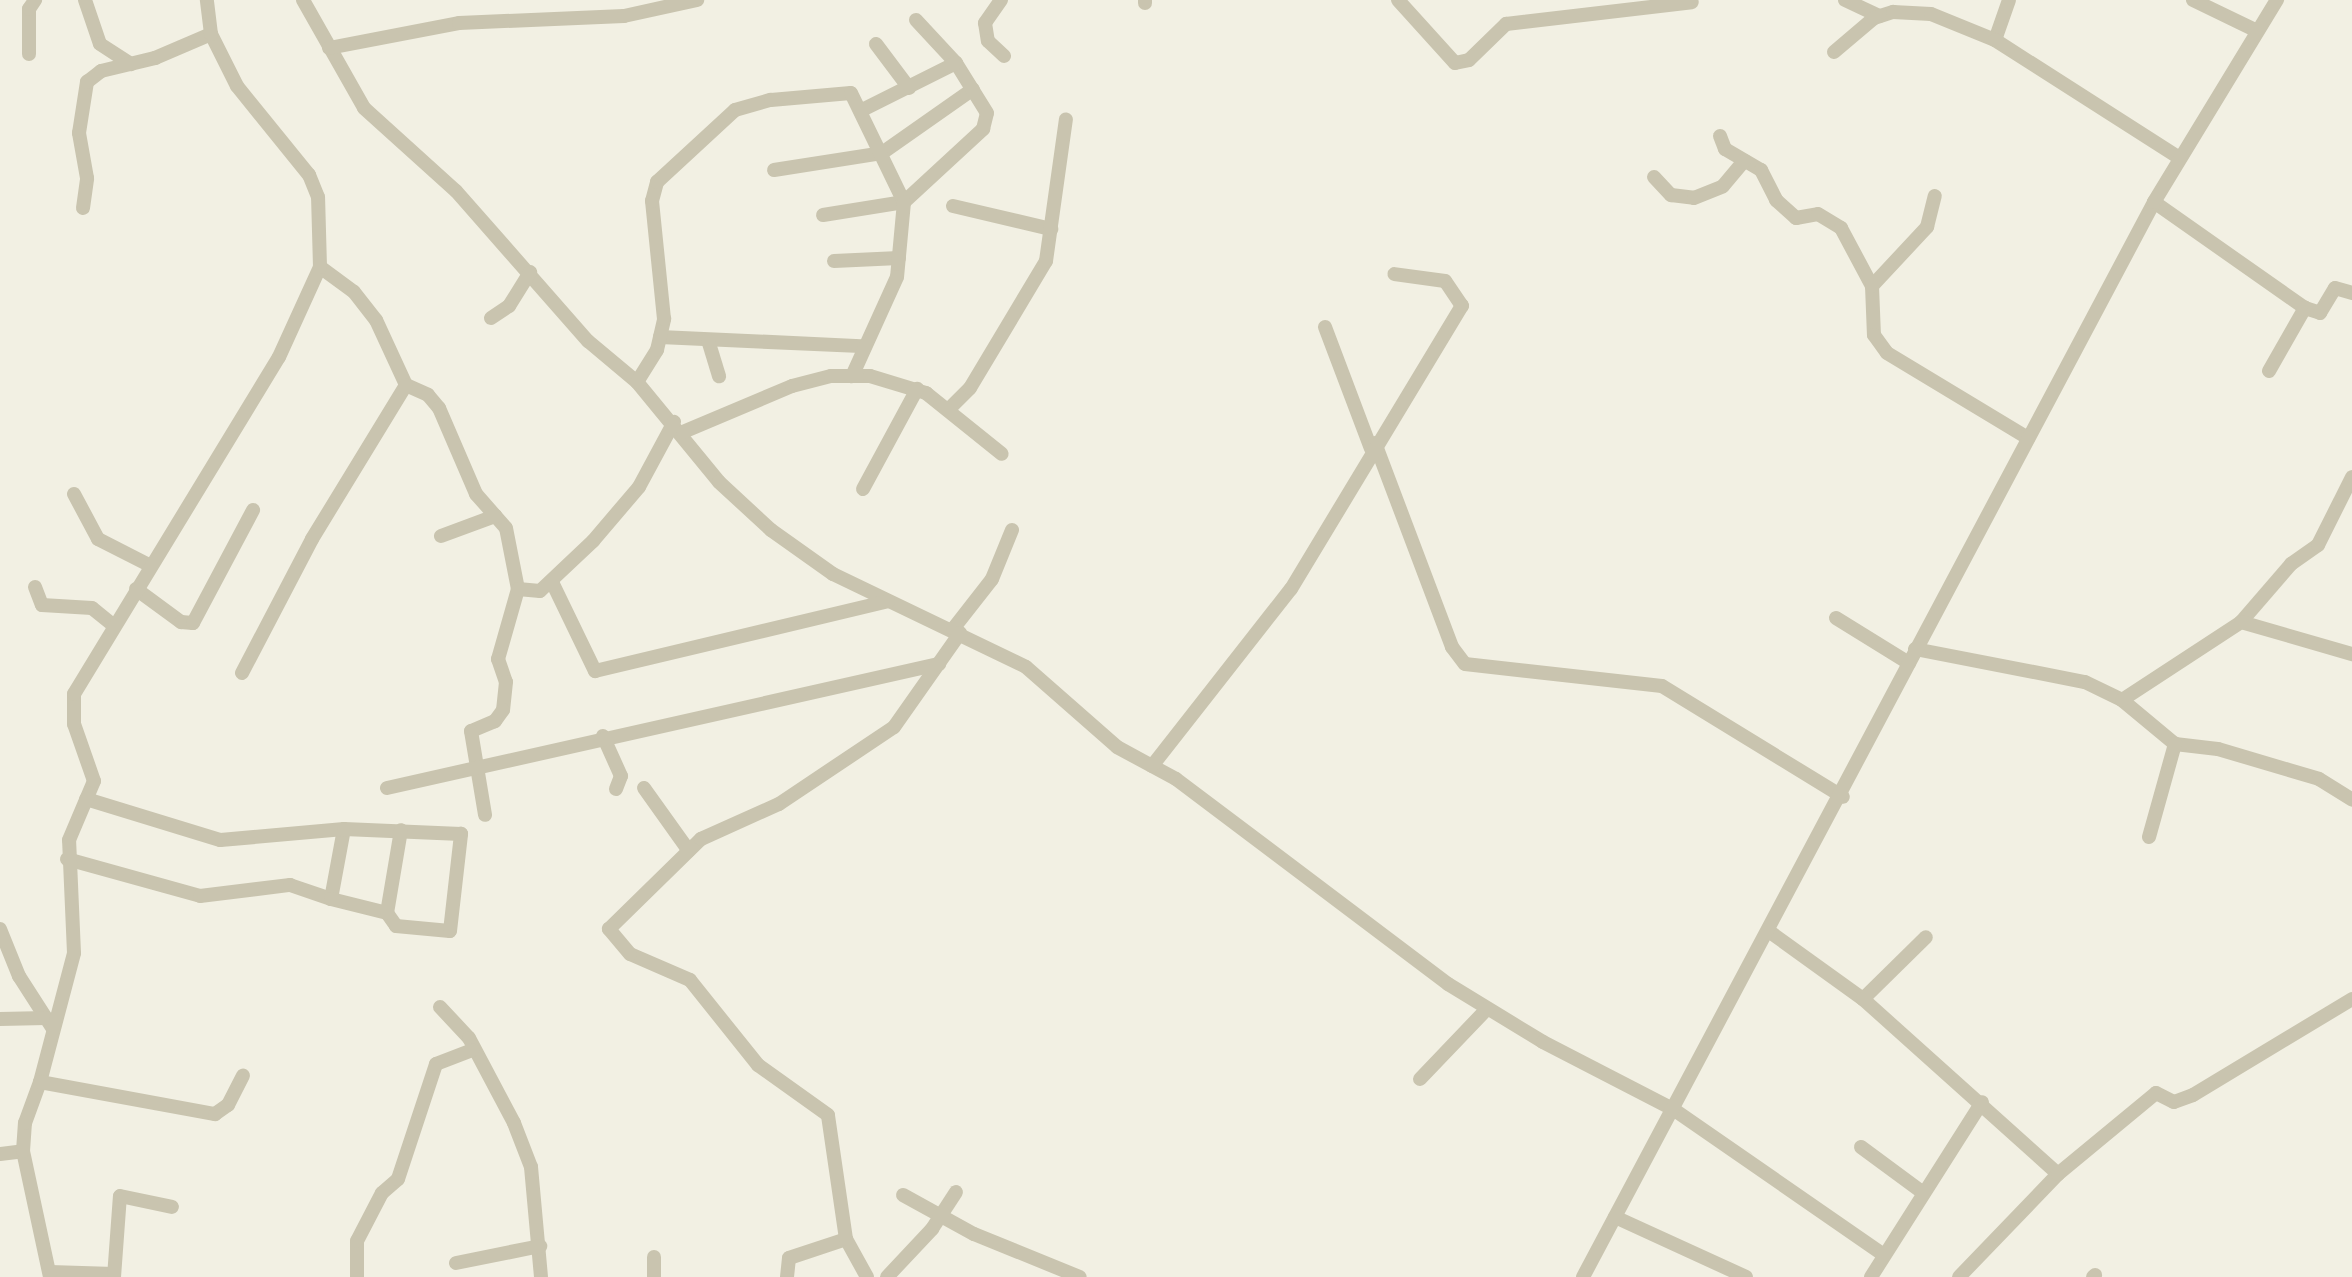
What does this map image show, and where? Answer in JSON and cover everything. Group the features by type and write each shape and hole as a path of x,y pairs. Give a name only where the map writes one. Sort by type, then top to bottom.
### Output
{"street":[{"path":"29,54 29,9 34,0"},
{"path":"85,0 100,44 131,64"},
{"path":"172,1207 120,1196 114,1275 50,1275 23,1151 24,1123 40,1082 50,1023 74,953 67,859 75,818 94,781 74,724 74,694 149,565 279,357 320,267 318,197 309,175 237,86 211,34 207,0"},
{"path":"303,0 364,108 456,191 588,341 638,382 678,427 719,482 771,530 833,574 957,631 1026,667 1117,747 1152,766 1487,1009 1673,1109 1881,1253"},
{"path":"1001,0 985,23 988,41 1004,57"},
{"path":"1398,0 1455,63 1469,60 1506,24 1692,2"},
{"path":"1845,0 1880,16 1931,14 1995,40 2178,157"},
{"path":"1995,40 2009,0"},
{"path":"2193,0 2257,31"},
{"path":"1583,1277 1843,797 1915,649 2178,157 2277,0"},
{"path":"328,48 459,23 598,18 688,1"},
{"path":"1834,52 1880,16"},
{"path":"823,215 904,202 983,129 987,113 956,63 916,20"},
{"path":"83,208 87,178 80,103 87,82 101,71 131,64 211,34"},
{"path":"876,44 909,88"},
{"path":"862,110 956,63"},
{"path":"774,170 882,153 972,89"},
{"path":"638,382 660,337 664,319 652,201 657,183 736,110 771,100 838,90 851,93 862,110 904,202 899,258 886,308 861,346 852,376"},
{"path":"950,408 970,388 1030,293 1046,261 1066,119"},
{"path":"1720,136 1725,149 1761,170 1776,200 1796,218 1818,214 1841,228 1872,286 1874,335 1887,353 2028,438"},
{"path":"1654,177 1671,195 1694,198 1723,186 1744,161"},
{"path":"1872,286 1927,227 1935,196"},
{"path":"2154,202 2305,308 2320,313 2335,288 2352,293"},
{"path":"953,206 1051,229"},
{"path":"834,261 899,258"},
{"path":"320,267 354,292 376,320 406,385 428,395 439,408 476,494 506,528 517,589 498,659 506,682 503,710 495,721 471,731 474,764 485,815"},
{"path":"491,318 509,306 530,272"},
{"path":"1152,766 1291,589 1373,446 1462,306 1445,281 1394,274"},
{"path":"2269,371 2305,308"},
{"path":"1325,327 1452,647 1465,664 1662,686 1843,797"},
{"path":"660,337 861,346"},
{"path":"708,340 719,376"},
{"path":"517,589 540,591 552,582 639,487 678,427 792,386 852,376 917,389 950,408 1002,454"},
{"path":"242,673 312,538 406,385"},
{"path":"863,489 917,389"},
{"path":"2122,700 2241,622 2291,564 2318,545 2352,477"},
{"path":"74,494 98,539 149,565"},
{"path":"136,589 181,622 193,623 253,510"},
{"path":"440,536 495,516"},
{"path":"867,1277 846,1239 828,1115 758,1065 690,980 630,954 609,929 689,851 838,769 894,727 939,664 957,631 992,579 1012,530"},
{"path":"552,582 595,671 887,601"},
{"path":"36,587 42,606 92,608 114,626"},
{"path":"1836,618 1909,663"},
{"path":"2241,622 2352,653"},
{"path":"1915,649 2085,682 2122,700 2175,744 2218,749 2319,779 2352,800"},
{"path":"387,788 474,764 939,664"},
{"path":"603,736 621,775 616,789"},
{"path":"2149,837 2175,744"},
{"path":"644,788 689,851"},
{"path":"67,859 200,896 290,885 387,913 396,926 450,931 461,834 344,829 220,840 86,799"},
{"path":"331,898 344,829"},
{"path":"387,913 401,830"},
{"path":"0,929 6,956 50,1023"},
{"path":"1770,932 1863,999 1982,1102 2058,1174"},
{"path":"1863,999 1926,937"},
{"path":"1959,1277 2058,1174 2156,1093 2174,1102 2193,1095 2352,999"},
{"path":"440,1007 472,1050 514,1122 531,1167 532,1228 540,1246 541,1277"},
{"path":"1420,1079 1487,1009"},
{"path":"0,1019 50,1023"},
{"path":"357,1277 357,1241 382,1194 398,1179 436,1064 472,1050"},
{"path":"40,1082 215,1114 228,1105 243,1076"},
{"path":"1871,1277 1881,1253 1982,1102"},
{"path":"1861,1147 1922,1192"},
{"path":"0,1154 23,1151"},
{"path":"887,1277 940,1217 956,1192"},
{"path":"903,1195 940,1217 1080,1277"},
{"path":"1615,1217 1746,1277"},
{"path":"787,1277 789,1258 846,1239"},
{"path":"456,1263 540,1246"},
{"path":"654,1257 654,1277"}]}
